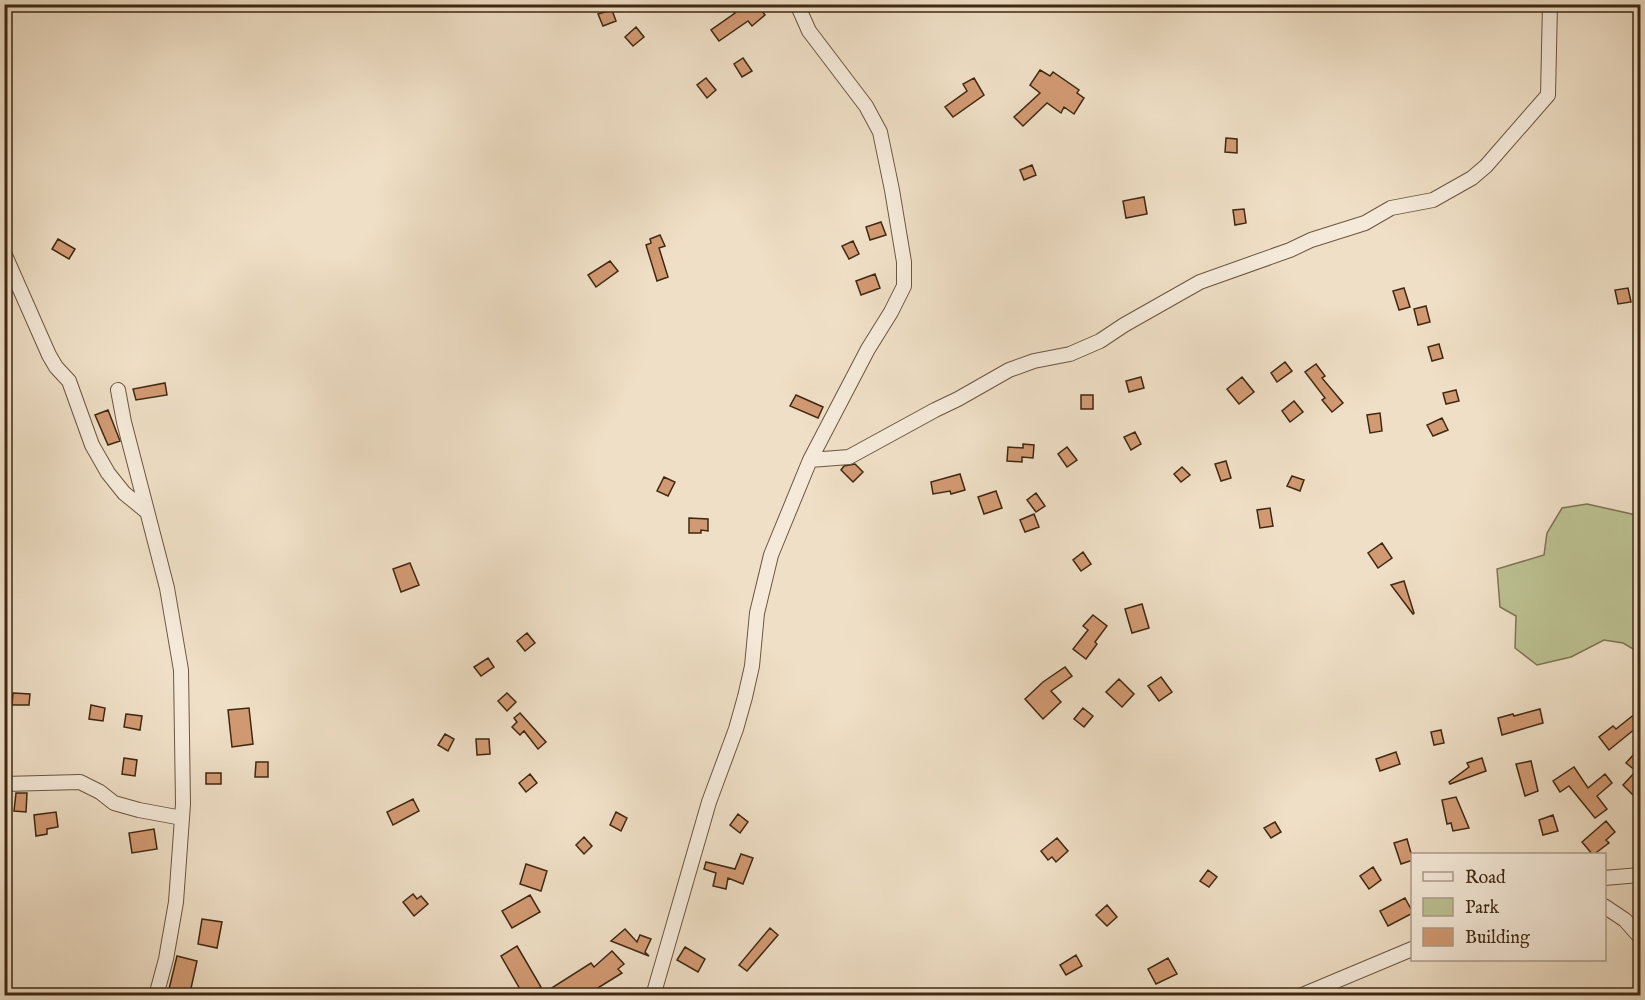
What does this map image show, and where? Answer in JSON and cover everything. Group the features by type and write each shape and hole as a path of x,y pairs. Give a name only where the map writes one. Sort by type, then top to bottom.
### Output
{"street":[{"path":"652,996 708,802 736,729 747,689 752,666 757,613 771,555 810,460 904,286 905,275 892,190 880,132 866,106 809,31 797,4"},
{"path":"810,460 849,457 1008,370 1034,361 1070,354 1100,341 1200,282 1290,250 1311,240 1365,223 1391,208 1433,200 1472,178 1486,166 1548,94 1550,4"},
{"path":"4,253 49,355 69,381 92,445 108,473 124,493 146,511"},
{"path":"118,390 146,511 167,588 181,670 184,747 176,902 166,959 156,996"},
{"path":"4,784 80,782 100,792 114,803 182,818"},
{"path":"1606,878 1641,875"},
{"path":"1606,907 1625,920 1641,937"},
{"path":"1300,996 1411,950"}],"green space":[{"path":"1587,504 1636,515 1640,525 1640,653 1623,643 1604,640 1571,657 1537,665 1515,648 1516,616 1500,607 1497,569 1544,555 1547,533 1562,508"}],"building":[{"path":"728,4 757,4 765,15 752,26 748,21 719,41 711,30 735,13"},
{"path":"612,10 616,21 603,26 598,14"},
{"path":"636,27 644,37 633,46 625,37"},
{"path":"743,58 752,71 742,77 734,64"},
{"path":"1040,70 1050,76 1053,72 1079,90 1077,93 1084,98 1074,114 1064,107 1061,113 1047,103 1023,126 1014,117 1040,93 1030,85"},
{"path":"706,78 716,90 707,98 697,85"},
{"path":"974,78 984,95 953,117 945,107 967,91 963,84"},
{"path":"1226,138 1237,139 1237,153 1225,152"},
{"path":"1032,165 1036,175 1024,180 1020,170"},
{"path":"1144,197 1147,214 1126,218 1123,201"},
{"path":"1244,209 1246,223 1235,225 1233,210"},
{"path":"881,222 886,235 870,240 866,227"},
{"path":"660,235 665,246 659,248 668,277 657,281 646,245 651,243 650,239"},
{"path":"58,239 75,249 69,259 52,249"},
{"path":"853,241 859,254 849,259 842,246"},
{"path":"610,261 618,271 596,287 588,275"},
{"path":"875,274 880,288 861,295 856,281"},
{"path":"1404,288 1410,307 1399,310 1393,291"},
{"path":"1628,288 1631,302 1618,304 1615,290"},
{"path":"1426,306 1430,322 1418,325 1414,309"},
{"path":"1439,344 1443,358 1432,361 1428,347"},
{"path":"1285,362 1292,371 1277,382 1271,373"},
{"path":"1316,364 1325,376 1322,378 1343,403 1332,412 1322,400 1325,398 1305,372"},
{"path":"1141,377 1144,388 1129,392 1126,381"},
{"path":"1242,377 1254,392 1239,404 1227,389"},
{"path":"165,383 167,395 136,400 133,389"},
{"path":"1456,390 1459,401 1446,404 1443,393"},
{"path":"796,395 823,407 818,418 790,406"},
{"path":"1081,395 1093,395 1093,409 1081,409"},
{"path":"1294,401 1303,412 1290,422 1282,411"},
{"path":"108,410 120,441 108,445 95,415"},
{"path":"1380,413 1382,431 1370,433 1367,415"},
{"path":"1442,418 1448,430 1433,436 1427,425"},
{"path":"1135,432 1141,444 1131,450 1124,437"},
{"path":"1023,444 1034,445 1033,458 1022,457 1022,462 1007,461 1008,447 1023,448"},
{"path":"1067,447 1077,460 1067,467 1058,454"},
{"path":"1226,461 1231,478 1221,481 1215,464"},
{"path":"855,464 863,472 853,482 841,470 844,466"},
{"path":"1182,467 1190,475 1181,482 1174,474"},
{"path":"960,474 965,490 951,494 950,491 933,494 931,482"},
{"path":"1292,476 1304,480 1300,491 1287,486"},
{"path":"664,477 675,482 668,496 657,491"},
{"path":"996,491 1002,508 984,514 978,497"},
{"path":"1036,493 1045,506 1036,512 1027,500"},
{"path":"1270,508 1273,526 1260,528 1257,510"},
{"path":"1034,514 1039,527 1025,532 1020,520"},
{"path":"689,518 708,519 708,531 689,533"},
{"path":"1382,543 1392,558 1378,568 1368,553"},
{"path":"1083,552 1091,564 1081,571 1073,560"},
{"path":"410,563 419,585 401,592 393,569"},
{"path":"1404,581 1414,613 1413,614 1391,585"},
{"path":"1142,604 1149,628 1132,633 1125,609"},
{"path":"1093,615 1107,626 1086,659 1073,649 1088,630 1083,626"},
{"path":"527,633 535,643 525,651 517,641"},
{"path":"488,658 494,667 481,676 474,667"},
{"path":"1065,667 1072,676 1051,691 1061,702 1043,719 1025,699 1043,682"},
{"path":"1161,677 1172,692 1159,701 1148,686"},
{"path":"1119,679 1134,694 1122,707 1106,692"},
{"path":"13,693 30,694 29,705 12,705"},
{"path":"507,693 516,702 507,711 498,701"},
{"path":"91,705 105,708 103,721 89,719"},
{"path":"249,708 253,744 232,747 228,710"},
{"path":"1083,708 1093,716 1084,727 1074,719"},
{"path":"1540,709 1543,723 1502,735 1498,718"},
{"path":"1641,709 1641,724 1609,750 1599,737 1613,726 1616,729"},
{"path":"520,713 546,742 538,749 524,731 520,735 512,727 517,722 514,718"},
{"path":"126,714 142,716 140,730 124,727"},
{"path":"1441,730 1444,743 1434,745 1431,732"},
{"path":"445,734 454,739 448,751 438,745"},
{"path":"476,739 489,739 490,754 477,755"},
{"path":"1396,752 1400,764 1380,771 1376,759"},
{"path":"1634,754 1641,760 1641,790 1634,796 1623,785 1636,771 1626,763"},
{"path":"124,758 137,760 135,776 122,774"},
{"path":"1482,758 1486,771 1450,784 1449,782 1469,767 1467,763"},
{"path":"1531,761 1538,791 1525,796 1516,764"},
{"path":"256,762 268,762 268,777 255,777"},
{"path":"1574,767 1588,788 1605,774 1612,783 1597,796 1607,809 1595,818 1569,786 1560,792 1553,781"},
{"path":"206,773 221,773 221,784 206,784"},
{"path":"530,774 537,783 526,792 519,783"},
{"path":"16,793 27,793 26,812 14,811"},
{"path":"1456,797 1469,828 1453,831 1451,823 1447,824 1442,800"},
{"path":"413,799 419,811 393,825 387,812"},
{"path":"56,812 58,827 47,829 47,834 36,836 34,815"},
{"path":"616,812 627,818 621,831 610,825"},
{"path":"738,814 748,822 740,833 730,825"},
{"path":"1553,815 1558,831 1543,835 1539,820"},
{"path":"1606,821 1615,832 1606,840 1609,843 1596,853 1591,853 1582,842"},
{"path":"1275,822 1281,832 1271,838 1264,828"},
{"path":"154,829 157,849 132,853 129,833"},
{"path":"584,837 592,846 584,854 576,845"},
{"path":"1057,838 1068,851 1056,862 1052,857 1048,860 1041,851"},
{"path":"1407,839 1411,861 1401,864 1394,843"},
{"path":"741,854 753,858 743,884 728,878 726,889 713,886 716,873 704,869 706,862 735,869"},
{"path":"526,864 547,871 541,891 520,884"},
{"path":"1373,867 1381,880 1369,889 1360,876"},
{"path":"1208,870 1217,877 1209,887 1200,881"},
{"path":"413,894 417,899 421,896 428,904 414,916 403,902"},
{"path":"530,895 540,912 512,928 502,911"},
{"path":"1405,898 1411,914 1388,926 1380,911"},
{"path":"1107,905 1117,917 1107,926 1096,915"},
{"path":"202,919 222,922 217,948 198,944"},
{"path":"770,928 778,935 747,971 739,965"},
{"path":"625,929 637,942 640,935 651,939 645,952 649,956 611,941"},
{"path":"517,946 541,987 527,996 524,996 501,956"},
{"path":"685,947 705,959 698,972 677,960"},
{"path":"612,951 624,964 618,969 622,973 585,996 539,996 591,963 594,967"},
{"path":"1076,955 1082,966 1066,975 1060,965"},
{"path":"177,956 197,961 190,993 169,989"},
{"path":"1168,958 1177,974 1156,984 1148,969"}]}
